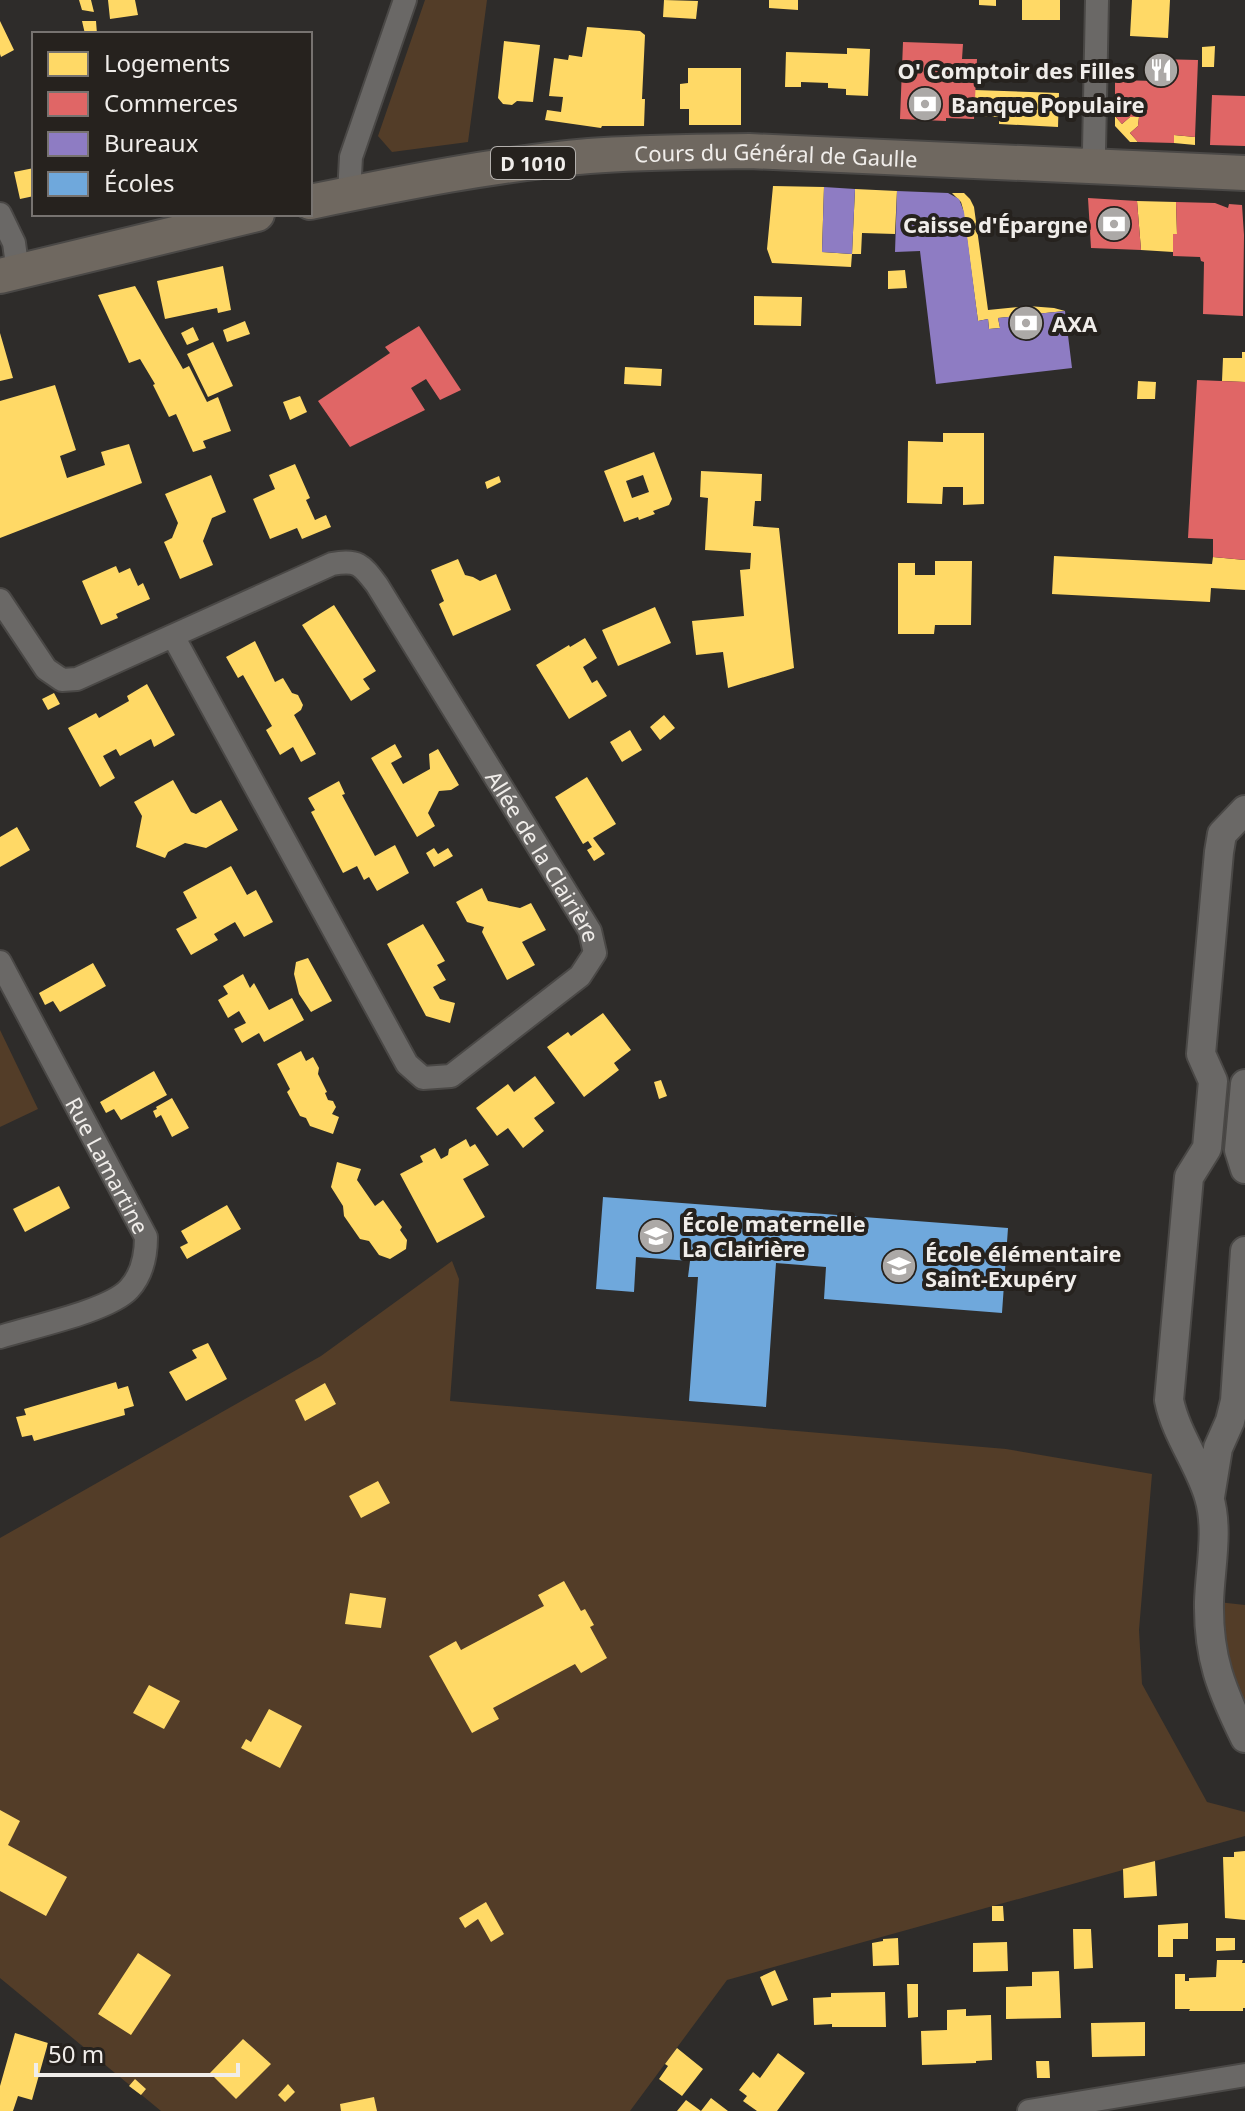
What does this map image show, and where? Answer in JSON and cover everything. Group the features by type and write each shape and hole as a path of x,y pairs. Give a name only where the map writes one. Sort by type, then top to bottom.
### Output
{"main road":[{"name":"Cours du Général de Gaulle","path":"312,202 526,163 669,152 749,151 1245,173"},
{"path":"9,274 249,216"}],"street":[{"path":"349,194 351,157 405,0"},
{"path":"1087,167 1095,138 1097,0"},
{"path":"0,214 14,243 9,274"},
{"name":"Allée de la Clairière","path":"0,600 46,669 62,680 77,679 332,564 347,561 362,565 590,931 595,953 580,976 451,1076 423,1078 407,1064 173,636"},
{"path":"1209,1498 1173,1419 1169,1400 1189,1178 1207,1148 1212,1094 1213,1081 1201,1054 1219,852 1222,834 1244,812"},
{"name":"Rue Lamartine","path":"0,962 146,1237 146,1258 131,1287 112,1303 0,1337"},
{"path":"1245,1084 1239,1150 1245,1169"},
{"path":"1245,1251 1235,1401 1222,1437 1209,1498 1213,1545 1209,1637 1223,1693 1245,1738"},
{"path":"1183,1439 1222,1437"},
{"path":"1029,2111 1245,2075"}],"shaded area":[{"path":"425,0 487,0 468,142 392,152 378,136"},
{"path":"0,1030 38,1109 0,1127"},
{"path":"452,1261 459,1279 450,1401 1006,1449 1152,1474 1139,1630 1142,1684 1207,1802 1245,1812 1245,1836 727,1980 630,2111 161,2111 0,1978 0,1538 321,1356"},
{"path":"1209,1601 1245,1605 1245,1738"}],"building: Logements":[{"path":"79,0 91,0 94,12 82,10"},
{"path":"108,0 135,0 138,15 110,19"},
{"path":"664,0 698,1 696,19 663,17"},
{"path":"769,0 798,0 798,10 769,8"},
{"path":"979,0 996,0 996,6 979,5"},
{"path":"1022,0 1060,0 1060,20 1022,20"},
{"path":"1132,0 1170,0 1168,38 1130,36"},
{"path":"0,21 14,50 1,57 0,54"},
{"path":"82,21 96,21 97,32 85,32"},
{"path":"587,27 640,31 645,35 644,126 601,128 545,120 547,110 561,112 563,97 549,96 554,58 568,60 569,55 582,57"},
{"path":"504,41 540,45 533,102 503,104 498,98"},
{"path":"1215,46 1214,67 1202,67 1202,47"},
{"path":"847,48 870,49 868,96 846,95 846,89 828,88 828,83 801,82 801,87 785,87 786,52 847,54"},
{"path":"688,68 741,68 741,125 689,125 689,109 680,109 680,84 688,83"},
{"path":"975,90 1059,93 1058,127 999,124 999,117 974,116"},
{"path":"1115,116 1122,124 1130,117 1139,117 1138,126 1130,133 1138,142 1130,142 1115,126"},
{"path":"1174,135 1195,137 1195,145 1174,143"},
{"path":"32,168 32,196 20,199 14,172"},
{"path":"773,186 824,187 822,252 852,254 851,267 772,263 767,249"},
{"path":"855,189 897,191 895,234 862,233 861,254 852,254"},
{"path":"952,193 964,193 974,207 988,310 1028,306 1065,311 998,318 1000,328 989,329 988,319 978,321 963,209"},
{"path":"1137,201 1176,202 1177,234 1173,234 1173,252 1141,250"},
{"path":"223,266 231,310 218,313 217,308 165,319 157,281"},
{"path":"905,270 907,288 888,289 888,271"},
{"path":"135,286 183,369 189,366 207,402 218,397 231,431 203,441 206,448 193,452 176,414 169,417 140,359 129,363 98,295"},
{"path":"754,296 802,297 801,326 754,325"},
{"path":"245,321 250,334 227,342 223,330"},
{"path":"193,327 199,340 187,345 181,333"},
{"path":"0,333 13,378 0,381"},
{"path":"213,342 233,386 208,397 187,354"},
{"path":"1242,352 1245,352 1245,382 1222,381 1223,358 1242,358"},
{"path":"625,367 662,369 661,386 624,384"},
{"path":"1138,381 1156,382 1155,399 1137,399"},
{"path":"55,385 76,450 60,456 67,478 105,465 101,452 129,444 142,483 0,538 0,401"},
{"path":"300,396 307,412 290,420 283,402"},
{"path":"943,433 984,433 984,504 963,505 963,487 943,487 942,504 907,503 908,441 943,442"},
{"path":"654,452 672,499 669,505 653,511 655,514 624,522 604,471","holes":["643,475 649,492 632,498 626,481"]},
{"path":"295,464 310,498 306,500 315,520 326,515 331,527 302,539 297,528 270,539 253,499 275,489 269,475"},
{"path":"701,471 762,474 761,501 755,501 753,526 779,528 794,668 728,688 723,652 696,655 692,621 744,616 740,570 750,569 751,553 705,550 708,498 700,497"},
{"path":"211,475 226,512 212,518 203,541 213,565 180,579 164,542 172,538 178,523 165,494"},
{"path":"499,476 501,482 487,489 485,482"},
{"path":"1054,556 1212,564 1213,557 1245,560 1245,590 1211,588 1210,602 1052,594"},
{"path":"458,559 465,575 480,581 496,574 511,610 453,636 439,604 444,601 431,570"},
{"path":"935,561 972,561 971,625 935,625 934,634 898,634 898,563 915,563 915,575 935,575"},
{"path":"116,566 119,573 130,568 138,586 143,583 150,599 116,614 118,618 101,625 82,581"},
{"path":"334,605 376,671 363,679 370,689 351,701 302,625"},
{"path":"655,607 671,643 618,666 602,630"},
{"path":"585,638 597,658 583,667 592,683 597,680 607,696 569,719 536,665"},
{"path":"255,641 275,682 283,678 303,705 294,715 316,754 301,762 293,747 280,755 266,730 272,726 243,675 238,678 226,657"},
{"path":"147,684 175,735 154,747 151,739 120,756 116,749 103,756 115,778 100,787 68,728 96,713 99,718 129,701 127,696"},
{"path":"54,693 60,704 48,710 42,699"},
{"path":"664,715 675,728 660,740 650,727"},
{"path":"630,730 642,750 622,762 610,742"},
{"path":"395,744 402,757 391,763 403,784 430,769 429,754 438,749 459,785 451,790 439,791 428,813 435,826 417,837 371,758"},
{"path":"587,777 616,824 593,838 605,854 594,861 587,850 592,847 588,841 583,844 555,797"},
{"path":"173,780 191,812 196,814 221,800 238,830 206,848 185,843 168,852 165,858 136,847 142,816 134,802"},
{"path":"339,781 345,794 342,795 375,856 395,845 409,873 377,891 369,877 364,880 357,866 343,873 311,812 315,810 308,798"},
{"path":"17,827 30,850 0,867 0,837"},
{"path":"434,848 438,854 448,848 453,856 434,867 426,853"},
{"path":"231,866 247,895 256,890 273,922 244,937 235,922 214,934 218,940 191,955 176,929 197,918 183,892"},
{"path":"482,888 488,901 520,908 531,903 546,930 522,942 535,965 507,980 482,932 484,927 467,922 456,902"},
{"path":"423,924 445,961 437,965 446,980 433,987 440,999 455,1003 450,1023 426,1016 387,944"},
{"path":"308,958 332,1001 311,1012 299,994 294,974 296,962"},
{"path":"93,963 106,986 60,1012 53,1001 45,1005 39,993"},
{"path":"243,974 250,988 254,983 269,1010 292,998 304,1020 264,1042 259,1033 242,1043 234,1029 246,1023 239,1011 228,1018 218,1000 228,994 223,986"},
{"path":"603,1013 631,1050 614,1063 619,1070 584,1097 547,1047 568,1032 571,1036"},
{"path":"301,1051 306,1061 313,1057 328,1100 333,1101 336,1107 332,1114 339,1117 333,1134 310,1126 306,1118 300,1116 287,1092 290,1089 277,1064"},
{"path":"154,1071 167,1095 121,1120 114,1109 106,1113 100,1102"},
{"path":"535,1076 555,1103 534,1118 544,1131 523,1148 508,1128 497,1136 476,1108 508,1084 514,1092"},
{"path":"661,1080 667,1096 659,1099 654,1082"},
{"path":"172,1098 189,1128 172,1137 161,1115 156,1118 153,1111"},
{"path":"466,1139 470,1147 475,1144 489,1165 463,1179 485,1217 437,1243 400,1174 423,1162 420,1156 435,1148 441,1159 448,1155 449,1149"},
{"path":"337,1162 361,1169 357,1180 375,1206 383,1200 402,1227 400,1230 407,1240 406,1249 390,1259 379,1255 369,1241 360,1239 344,1216 343,1206 331,1187"},
{"path":"59,1186 70,1208 25,1232 13,1209"},
{"path":"227,1205 241,1229 187,1259 180,1247 188,1243 181,1231"},
{"path":"208,1343 227,1379 186,1401 169,1372 197,1358 192,1350"},
{"path":"116,1382 118,1389 128,1386 134,1406 124,1409 125,1415 34,1441 32,1435 22,1437 16,1417 26,1415 24,1409"},
{"path":"325,1383 336,1404 305,1421 295,1400"},
{"path":"378,1481 390,1503 361,1518 349,1496"},
{"path":"564,1581 581,1611 585,1609 594,1625 590,1627 607,1658 581,1673 575,1664 493,1708 499,1719 472,1733 429,1656 456,1641 461,1650 544,1606 538,1595"},
{"path":"350,1593 386,1598 381,1628 345,1624"},
{"path":"149,1685 180,1701 164,1729 133,1713"},
{"path":"269,1709 302,1726 280,1768 241,1748 246,1739 251,1742"},
{"path":"0,1810 20,1821 8,1845 67,1877 46,1916 0,1891"},
{"path":"1245,1851 1245,1920 1225,1918 1223,1857 1234,1857 1234,1852"},
{"path":"1155,1861 1157,1896 1124,1898 1123,1869"},
{"path":"486,1902 504,1934 491,1942 478,1919 465,1928 459,1918"},
{"path":"992,1906 1003,1906 1004,1921 992,1921"},
{"path":"1188,1923 1188,1939 1173,1939 1173,1957 1158,1957 1158,1925"},
{"path":"1073,1929 1091,1929 1093,1968 1074,1969"},
{"path":"898,1938 899,1965 873,1966 872,1943"},
{"path":"1216,1938 1235,1938 1235,1950 1216,1951"},
{"path":"1007,1942 1008,1971 973,1972 973,1943"},
{"path":"138,1953 171,1975 131,2035 98,2014"},
{"path":"1217,1960 1243,1960 1242,1963 1245,1963 1243,2011 1175,2009 1175,1974 1185,1974 1185,1981 1189,1978 1216,1977"},
{"path":"775,1970 788,2000 772,2006 760,1977"},
{"path":"1059,1971 1061,2018 1006,2019 1006,1987 1032,1986 1032,1972"},
{"path":"907,1984 918,1984 918,2017 908,2018"},
{"path":"885,1992 886,2027 814,2025 813,1998 831,1997 831,1993"},
{"path":"966,2009 966,2016 991,2015 992,2060 922,2065 921,2031 947,2030 947,2010"},
{"path":"1145,2022 1145,2056 1092,2057 1091,2023"},
{"path":"15,2033 48,2043 32,2100 18,2096 13,2111 0,2111 0,2086"},
{"path":"243,2039 271,2064 236,2099 210,2073"},
{"path":"677,2048 703,2069 682,2096 659,2079"},
{"path":"778,2053 805,2073 777,2111 757,2111 743,2101 747,2096 739,2090 753,2072 760,2078"},
{"path":"1036,2061 1049,2061 1050,2078 1037,2078"},
{"path":"135,2079 146,2089 141,2095 129,2086"},
{"path":"288,2084 295,2092 285,2102 278,2095"},
{"path":"374,2097 377,2111 341,2111 340,2104"},
{"path":"711,2098 728,2111 701,2111"},
{"path":"686,2100 701,2111 677,2111"}],"building: Commerces":[{"path":"903,42 963,44 962,59 977,59 974,119 900,119"},
{"path":"1156,59 1198,60 1195,137 1174,135 1174,143 1138,142 1130,133 1138,126 1139,117 1130,117 1122,124 1115,116 1115,80 1156,81"},
{"path":"1212,95 1245,96 1245,146 1210,145"},
{"name":"Caisse d'Épargne","path":"1088,198 1137,201 1141,250 1091,248"},
{"path":"1176,202 1215,203 1228,208 1229,204 1242,205 1243,316 1203,314 1204,262 1200,257 1173,256 1173,234 1177,234"},
{"path":"419,326 461,390 440,400 426,379 411,388 425,410 350,447 318,401 390,353 385,347"},
{"path":"1197,380 1245,382 1245,560 1213,557 1213,539 1188,538"}],"building: Bureaux":[{"path":"824,187 855,189 852,254 822,252"},
{"path":"897,191 948,193 959,199 964,212 978,321 988,319 989,329 1000,328 998,318 1065,311 1072,368 936,384 920,251 895,252"}],"building: Écoles":[{"path":"603,1197 1008,1228 1002,1313 824,1299 826,1267 776,1263 766,1407 689,1401 698,1277 688,1277 690,1261 636,1257 634,1292 596,1289"}],"place":[{"name":"O' Comptoir des Filles","path":"1161,70"},
{"name":"Banque Populaire","path":"925,104"},
{"name":"Caisse d'Épargne","path":"1114,224"},
{"name":"AXA","path":"1026,323"},
{"name":"École maternelle La Clairière","path":"656,1236"},
{"name":"École élémentaire Saint-Exupéry","path":"899,1266"}]}
